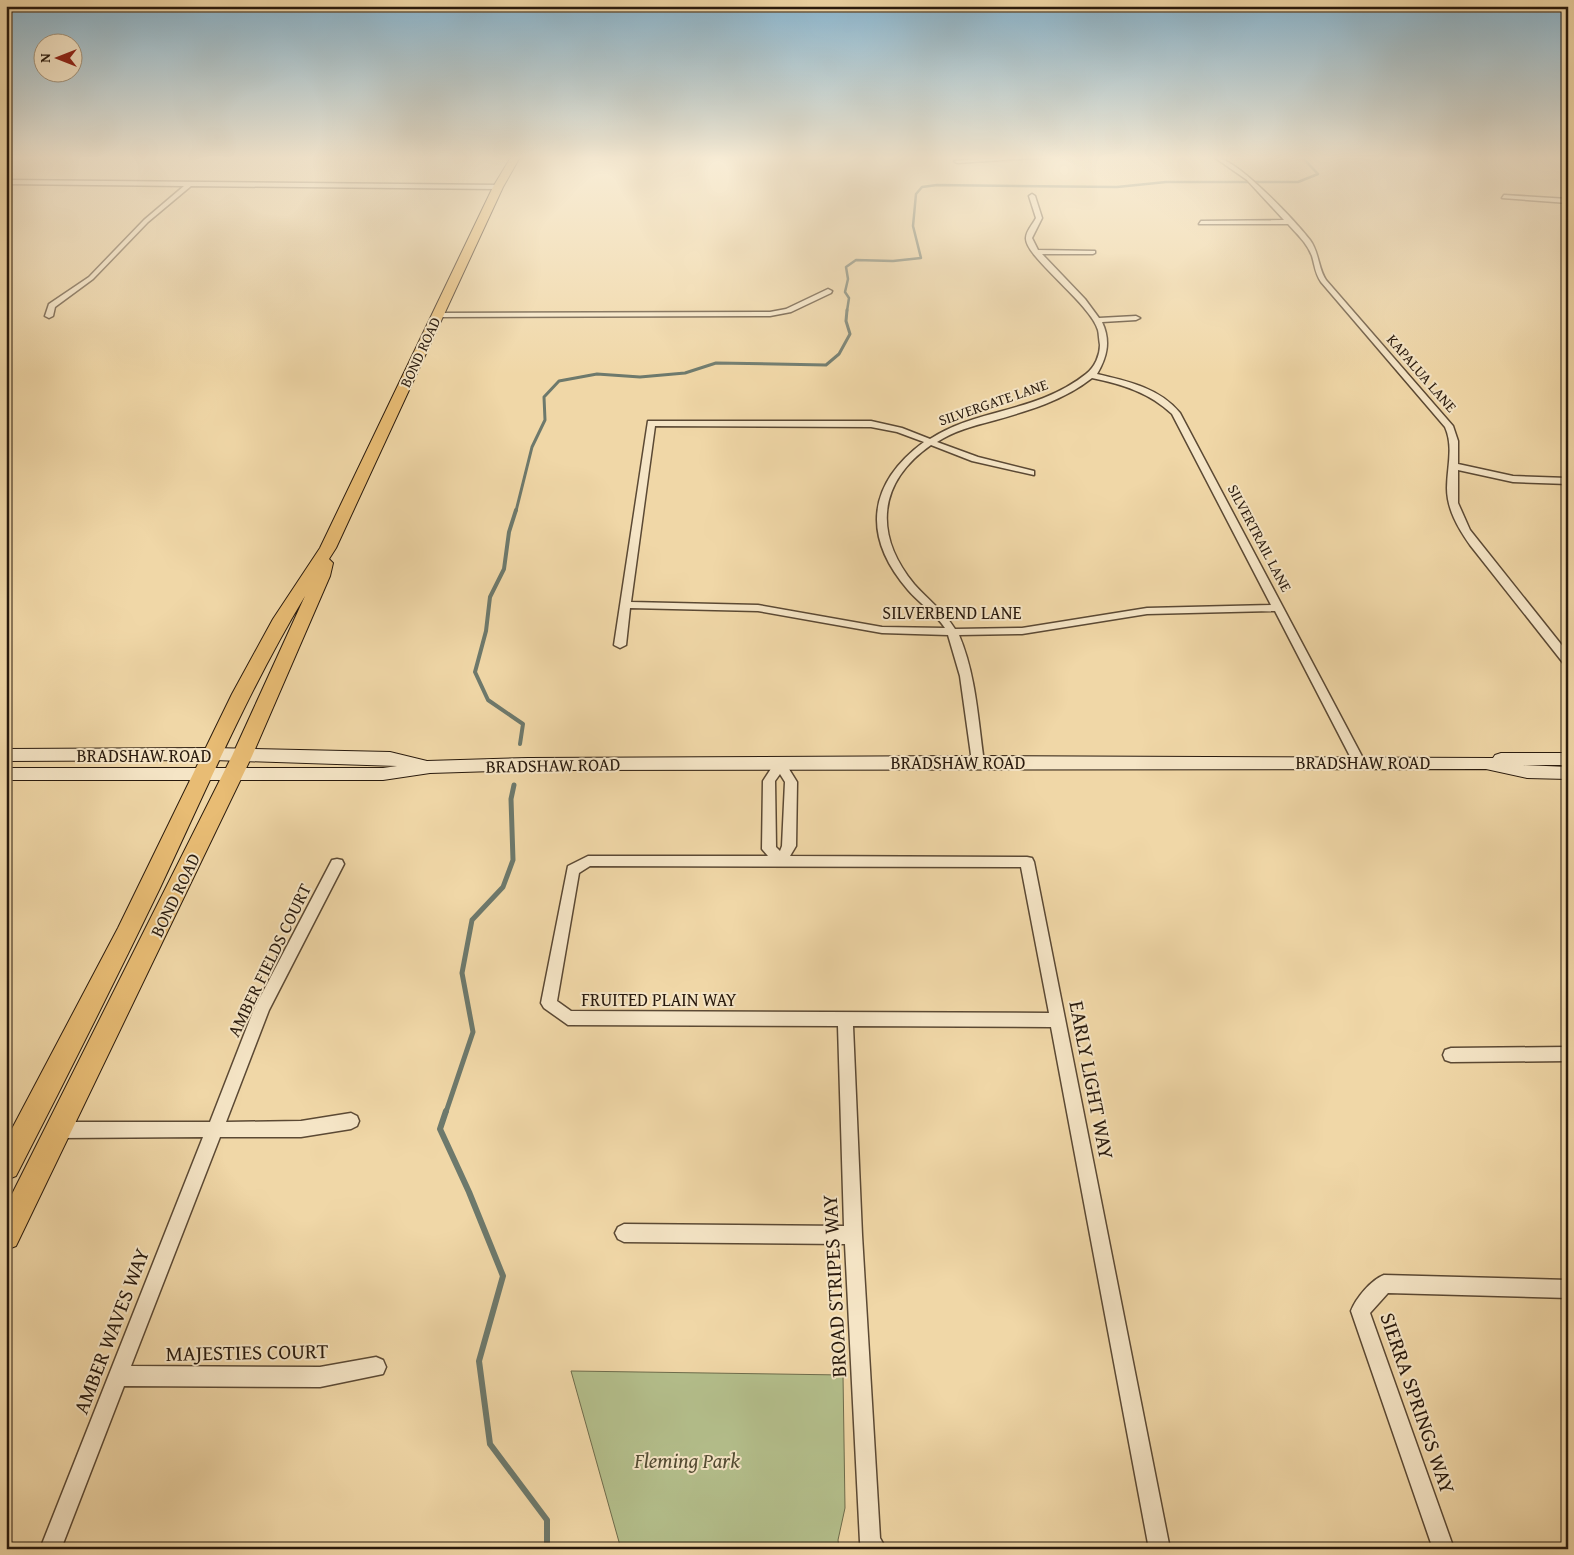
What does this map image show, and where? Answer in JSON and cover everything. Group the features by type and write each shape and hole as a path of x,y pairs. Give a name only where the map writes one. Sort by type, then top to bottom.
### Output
{"main road":[{"name":"BOND ROAD","path":"6,1167 112,964 267,645 292,601 328,548 478,230"},
{"name":"BOND ROAD","path":"6,1236 60,1130 238,765 322,576 328,548"},
{"path":"284,663 286,639 300,608 299,605 292,601"},
{"name":"BRADSHAW ROAD","path":"6,755 238,765 382,774 430,767 978,762 1486,763 1527,772 1568,773"},
{"name":"BRADSHAW ROAD","path":"1486,763 1504,758 1568,759"},
{"name":"BRADSHAW ROAD","path":"6,774 209,764"}],"street":[{"path":"49,316 52,306 91,278 138,230"},
{"path":"1032,230 1028,236 1031,246 1036,252 1093,252"},
{"name":"KAPALUA LANE","path":"1295,230 1312,249 1316,266 1323,282 1449,426 1456,446 1452,489 1454,504 1462,525 1473,542 1568,661"},
{"name":"SILVERGATE LANE","path":"978,762 960,652 952,632 940,616 906,582 891,558 882,536 881,511 886,491 899,468 931,442 964,426 1053,399 1076,387 1099,364 1105,348 1102,329 1097,320 1036,252"},
{"path":"438,315 787,313 820,294 828,292"},
{"path":"1097,320 1136,318"},
{"name":"SILVERTRAIL LANE","path":"1091,374 1149,393 1160,399 1176,413 1359,762"},
{"path":"620,645 650,423 865,424 899,430 975,459 1031,473"},
{"path":"1454,466 1513,479 1568,481"},
{"name":"SILVERBEND LANE","path":"625,606 758,608 882,630 952,632 1022,631 1147,611 1279,608"},
{"path":"780,764 791,782 789,846 780,862 769,849 769,781 780,764"},
{"name":"FRUITED PLAIN WAY","path":"780,862 588,861 573,870 549,1003 568,1018 1058,1020"},
{"name":"EARLY LIGHT WAY","path":"780,862 1027,862 1160,1549"},
{"name":"AMBER FIELDS COURT","path":"214,1129 262,1009 338,864"},
{"name":"BROAD STRIPES WAY","path":"845,1019 853,1235 870,1542 876,1549"},
{"path":"1451,1055 1568,1054"},
{"path":"60,1130 301,1129 350,1121"},
{"name":"AMBER WAVES WAY","path":"50,1549 214,1129"},
{"path":"624,1233 853,1235"},
{"name":"SIERRA SPRINGS WAY","path":"1444,1549 1360,1312 1384,1284 1568,1289"},
{"name":"MAJESTIES COURT","path":"117,1376 320,1377 376,1366"}],"green space":[{"name":"Fleming Park","path":"571,1371 843,1375 845,1508 838,1540 839,1549 621,1549"}],"waterway":[{"path":"847,311 849,298 845,292 848,279 846,267 856,260 893,261 921,258 914,230"},
{"path":"516,511 532,447 545,420 544,397 559,381 597,374 640,377 685,373 716,363 826,365 839,354 850,334 846,321 847,310"},
{"path":"516,510 509,532 504,569 490,597 486,631 475,672 488,700 523,724 520,744"},
{"path":"446,1112 473,1032 462,973 472,920 503,887 513,860 511,799 514,785"},
{"path":"446,1111 440,1129 469,1192 503,1276 479,1361 490,1444 547,1520 547,1549"}]}
